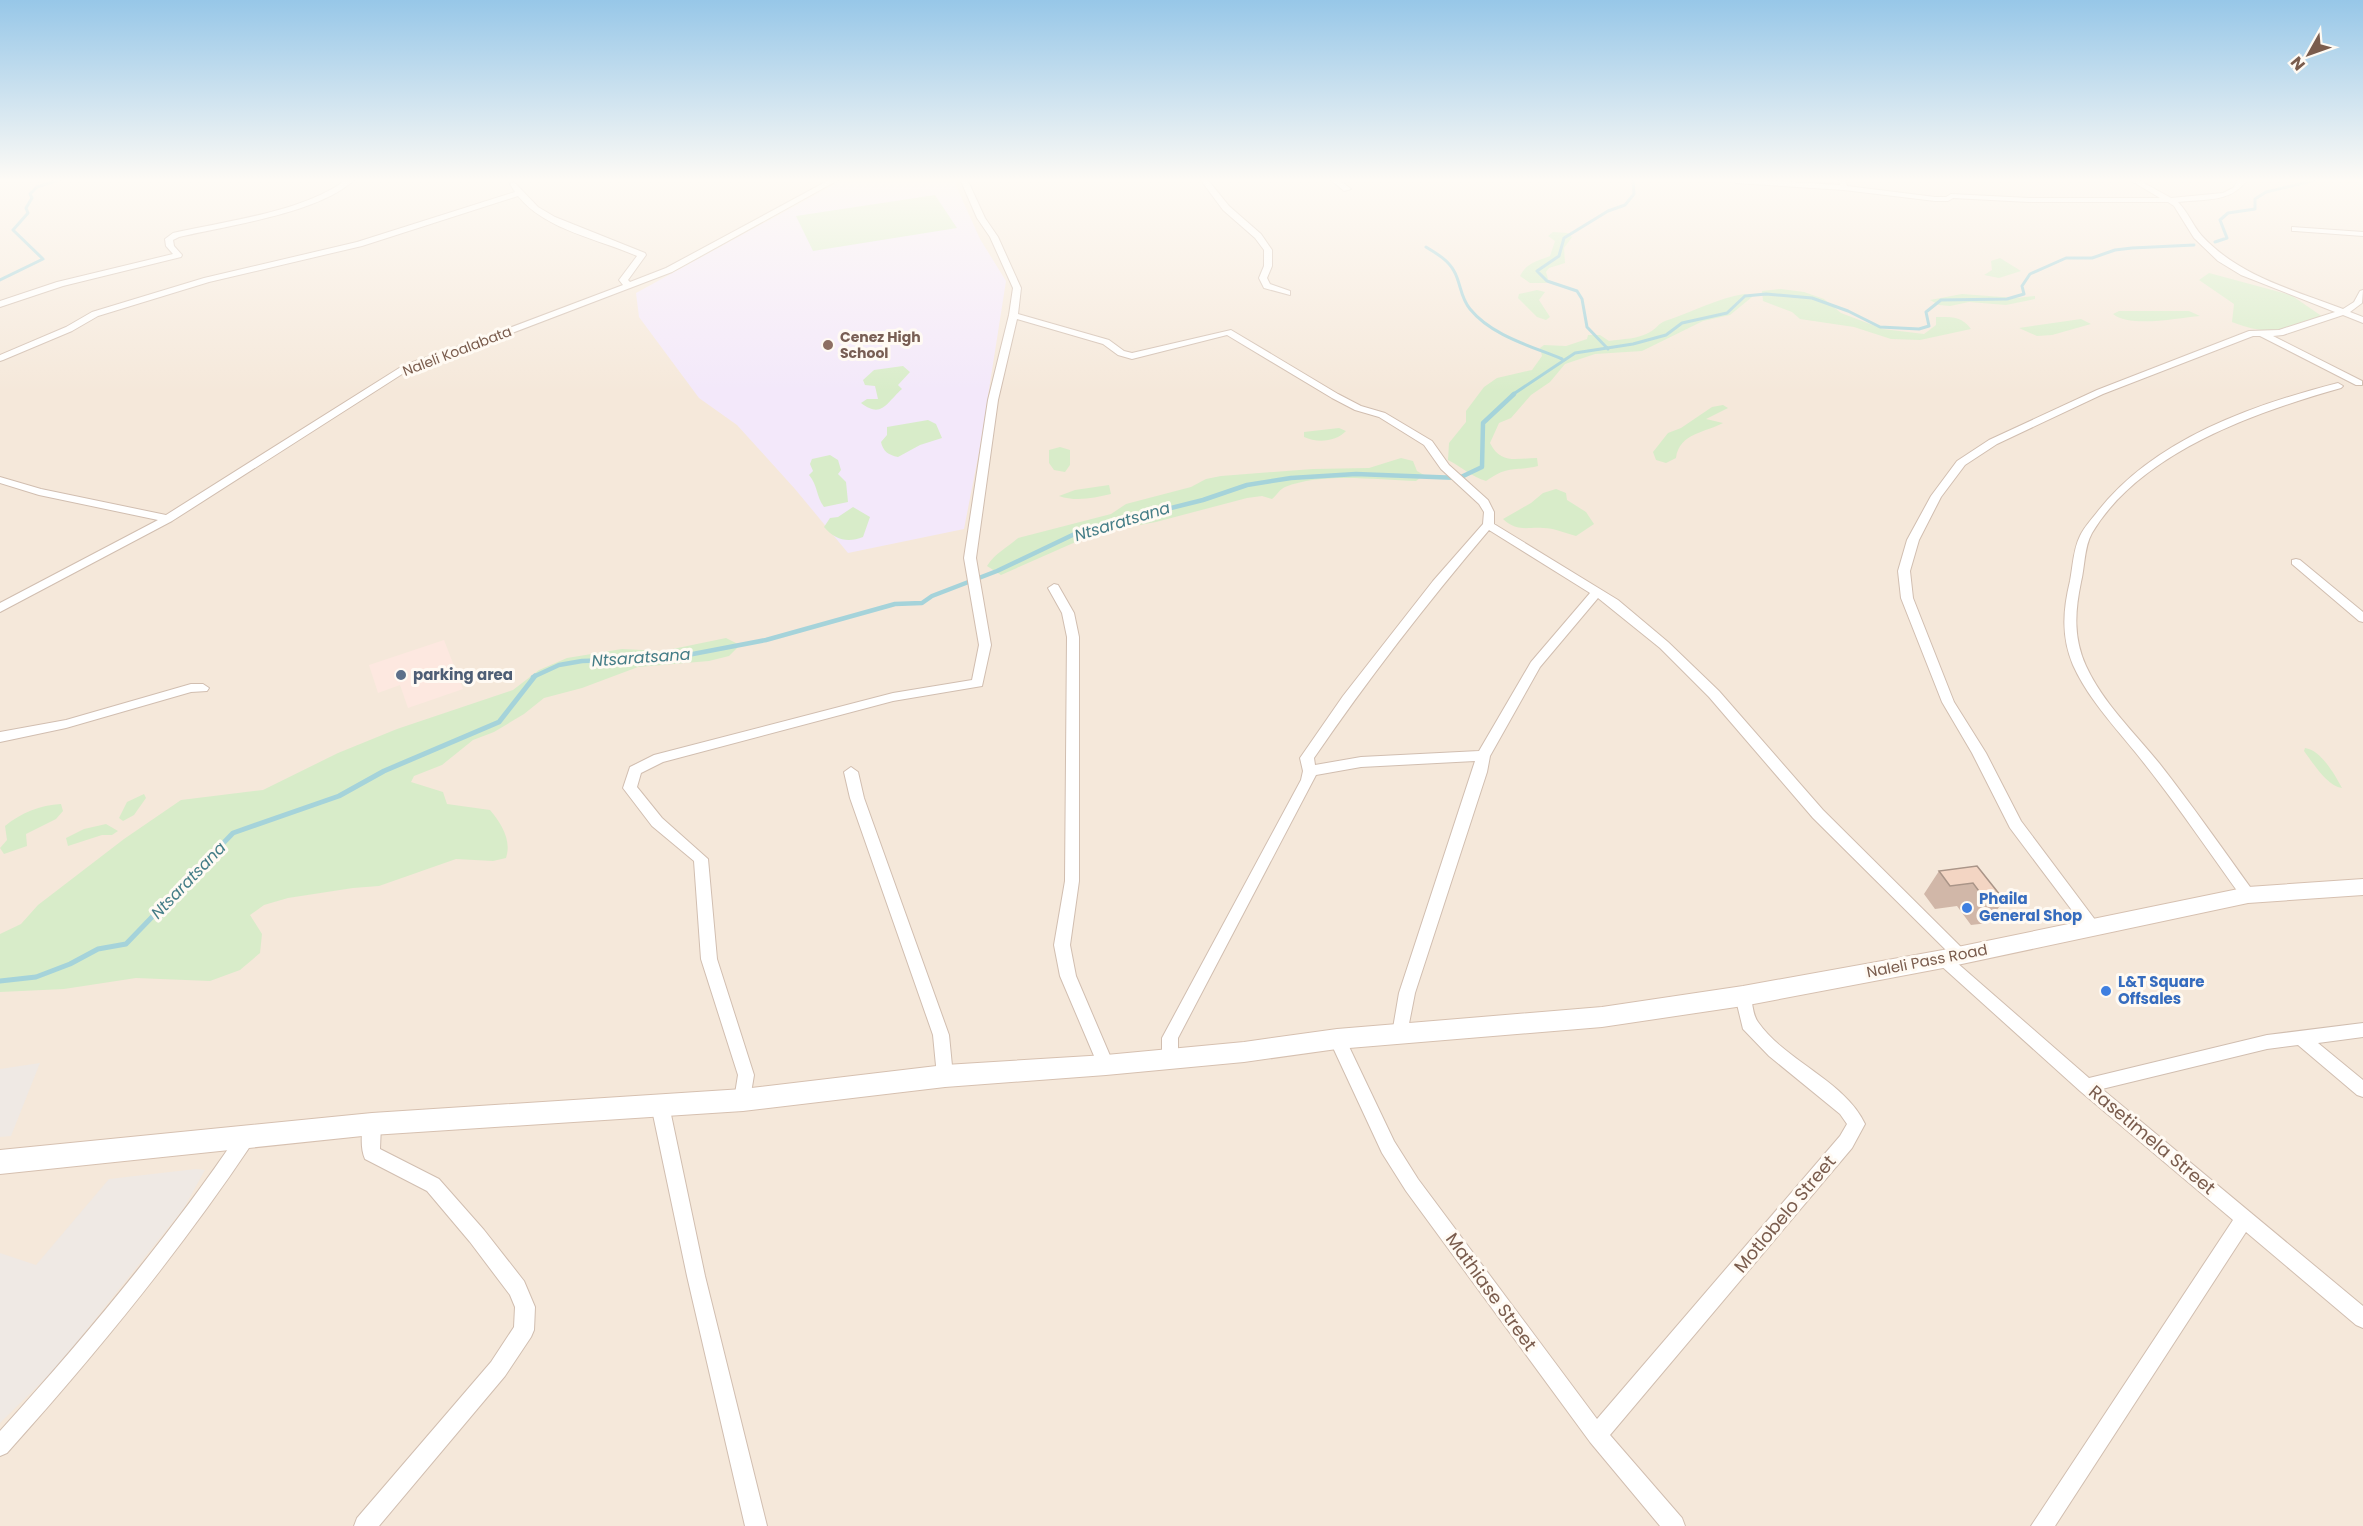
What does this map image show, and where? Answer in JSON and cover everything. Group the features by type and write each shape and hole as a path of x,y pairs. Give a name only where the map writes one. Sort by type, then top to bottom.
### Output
{"main road":[{"name":"Naleli Pass Road","path":"0,1162 245,1139 372,1124 743,1100 945,1076 1106,1065 1244,1052 1337,1040 1602,1017 1743,996 1952,957 2248,895 2363,887"}],"street":[{"path":"0,304 60,284 178,255 174,250"},
{"path":"0,358 69,329 95,314 207,280 333,250"},
{"path":"341,258 351,250"},
{"path":"630,250 642,255 623,280 630,286"},
{"name":"Naleli Koalabata","path":"0,608 168,519 407,367 630,286 707,250"},
{"path":"743,1100 746,1075 709,959 700,858 643,808 630,788 635,770 659,758 893,697 978,683 985,645 970,558 993,400 1017,288 1000,250"},
{"path":"1268,250 1268,266 1263,278 1267,286 1287,293"},
{"path":"2212,250 2221,259 2244,273 2363,320"},
{"path":"2094,929 2015,824 1979,753 1948,702 1907,598 1904,572 1910,550 1936,496 1961,463 1993,442 2100,392 2252,333 2299,329 2343,312 2358,303 2363,293"},
{"path":"1013,315 1106,342 1121,353 1132,356 1202,337 1228,332 1236,334 1255,349 1335,396 1358,408 1382,415 1428,443 1445,467 1484,502 1489,512 1488,525 1437,584 1348,699 1307,758 1310,771 1298,798 1170,1038 1170,1059"},
{"path":"2261,333 2359,383"},
{"path":"2248,895 2154,765 2096,694 2074,651 2069,621 2071,599 2086,533 2132,482 2163,458 2248,415 2280,401 2338,387"},
{"path":"0,480 39,492 168,519"},
{"name":"Rasetimela Street","path":"1488,525 1614,603 1680,660 1776,764 1818,814 1952,957 2086,1086 2363,1318"},
{"path":"2296,562 2363,618"},
{"path":"1054,588 1068,613 1073,638 1072,881 1062,945 1068,976 1106,1065"},
{"path":"1400,1034 1407,993 1480,772 1483,756 1535,665 1596,593"},
{"path":"0,737 66,724 191,688 203,688"},
{"path":"1310,771 1361,762 1483,756"},
{"path":"851,772 857,798 941,1035 945,1076"},
{"name":"Motlobelo Street","path":"1597,1435 1846,1142 1856,1124 1846,1109 1775,1051 1749,1024 1743,996"},
{"path":"2086,1086 2267,1042 2363,1030"},
{"path":"2302,1039 2363,1090"},
{"name":"Mathiase Street","path":"1337,1040 1388,1147 1597,1435 1674,1526"},
{"path":"660,1105 696,1276 756,1526"},
{"path":"365,1526 498,1369 524,1330 525,1307 517,1288 477,1236 433,1185 371,1153 372,1124"},
{"path":"0,1446 67,1372 157,1262 204,1202 245,1139"},
{"path":"2042,1526 2245,1218"}],"shaded area":[{"path":"0,250 2363,250 2363,1526 0,1526"},
{"name":"Cenez High School","path":"714,250 987,250 1006,281 980,447 964,529 848,553 795,489 737,425 699,398 639,317 636,293"},
{"name":"parking area","path":"444,640 463,689 408,708 400,685 378,693 369,665"},
{"path":"40,1063 11,1136 0,1137 0,1069"},
{"path":"196,1169 205,1170 184,1208 57,1367 0,1423 0,1253 36,1265 109,1179"}],"green space":[{"path":"1552,250 1564,250 1565,263 1549,268 1546,272 1548,279 1546,283 1530,283 1520,276 1529,265 1550,256"},
{"path":"2000,258 2021,271 1999,278 1984,275 1992,270 1991,261"},
{"path":"2209,273 2291,295 2323,317 2278,330 2245,327 2232,322 2234,304 2199,280"},
{"path":"1781,289 1804,292 1824,299 1841,313 1883,329 1924,334 1936,325 1936,317 1951,317 1960,319 1971,329 1920,340 1891,339 1854,327 1800,319 1792,312 1763,301 1762,291"},
{"path":"1537,290 1545,292 1539,300 1550,317 1546,320 1537,317 1518,298 1519,294"},
{"path":"1744,294 1752,297 1730,315 1703,321 1642,351 1595,354 1565,364 1550,382 1531,395 1511,418 1499,423 1490,443 1499,455 1510,459 1537,458 1538,466 1507,470 1486,481 1448,460 1449,443 1466,422 1466,411 1484,387 1497,378 1532,370 1542,356 1540,348 1544,345 1566,346 1587,339 1588,335 1600,335 1609,341 1636,337 1650,332 1665,321 1714,302"},
{"path":"1962,294 2016,298 2035,296 2035,299 2006,305 1969,302 1950,306 1939,305 1930,300"},
{"path":"2119,311 2189,311 2200,316 2142,321 2121,318 2113,314"},
{"path":"2081,319 2091,324 2052,335 2037,336 2019,328"},
{"path":"903,366 910,372 898,385 902,389 888,404 874,410 861,403 867,399 878,399 875,386 865,385 863,380 874,370"},
{"path":"1723,405 1728,408 1706,419 1723,423 1688,438 1682,443 1676,458 1666,463 1656,460 1653,452 1668,433 1681,428 1712,407"},
{"path":"928,420 936,424 942,438 920,445 898,457 889,454 883,448 881,442 887,435 887,427"},
{"path":"1339,428 1346,431 1332,439 1320,441 1304,437 1304,432"},
{"path":"1060,447 1070,450 1070,465 1065,472 1054,470 1049,463 1049,450"},
{"path":"830,455 838,460 841,470 838,474 846,482 848,502 824,507 809,475 813,471 810,464 812,459"},
{"path":"1401,458 1413,461 1417,471 1424,475 1416,481 1332,478 1300,482 1283,488 1272,499 1262,496 1247,498 1156,522 1096,533 1001,575 987,566 997,554 1018,538 1111,514 1126,504 1191,487 1206,479 1313,469 1369,468"},
{"path":"1109,485 1111,494 1078,499 1059,496 1075,490"},
{"path":"1556,489 1566,493 1567,500 1586,512 1594,524 1576,536 1551,529 1517,527 1503,519 1531,503 1543,493"},
{"path":"853,507 870,517 863,537 852,540 842,539 824,527 830,518 838,517"},
{"path":"726,638 740,645 729,656 709,661 638,667 582,688 544,698 524,714 494,732 473,740 442,765 414,776 411,782 443,792 447,804 490,810 498,820 506,838 508,845 506,858 493,861 456,859 379,886 288,898 264,905 250,915 262,934 260,953 240,970 210,981 136,978 64,989 0,992 0,934 21,924 38,905 124,839 181,800 263,790 338,753 397,729 513,690 539,670 567,658 622,649 663,651"},
{"path":"2305,748 2322,758 2342,788 2331,783 2321,773 2304,751"},
{"path":"144,794 146,798 134,815 123,821 119,818 127,802"},
{"path":"61,804 63,811 56,819 26,834 27,846 4,854 0,848 7,840 5,826 31,810"},
{"path":"106,824 118,831 112,835 102,835 68,846 66,838 84,829"}],"building":[{"path":"1977,866 2004,900 1987,902 1973,883 1950,886 1939,871"}],"waterway":[{"path":"0,280 43,259 34,250"},
{"path":"1431,250 1451,267 1462,295 1470,309 1479,318 1513,339 1562,359"},
{"path":"1561,250 1559,256 1537,271 1547,281 1577,291 1582,299 1587,327 1607,348"},
{"name":"Ntsaratsana","path":"1607,348 1666,335 1682,323 1727,313 1745,296 1766,294 1812,298 1848,311 1880,327 1919,329 1929,326 1926,312 1941,300 2007,299 2024,294 2022,286 2030,274 2066,258 2092,258 2114,250"},
{"name":"Ntsaratsana","path":"1512,395 1575,353 1607,348"},
{"name":"Ntsaratsana","path":"535,676 559,665 582,661 672,658 766,640 895,604 922,603 932,596 997,571 1083,530 1203,500 1247,485 1291,478 1356,474 1459,478 1482,467 1483,423 1514,394"},
{"name":"Ntsaratsana","path":"0,981 36,977 70,964 98,949 126,944 233,833 339,796 384,771 499,722 535,676"}],"place":[{"name":"Cenez High School","path":"828,345"},
{"name":"parking area","path":"401,675"},
{"name":"Phaila General Shop","path":"1967,908"},
{"name":"L&T Square Offsales","path":"2106,991"}]}
